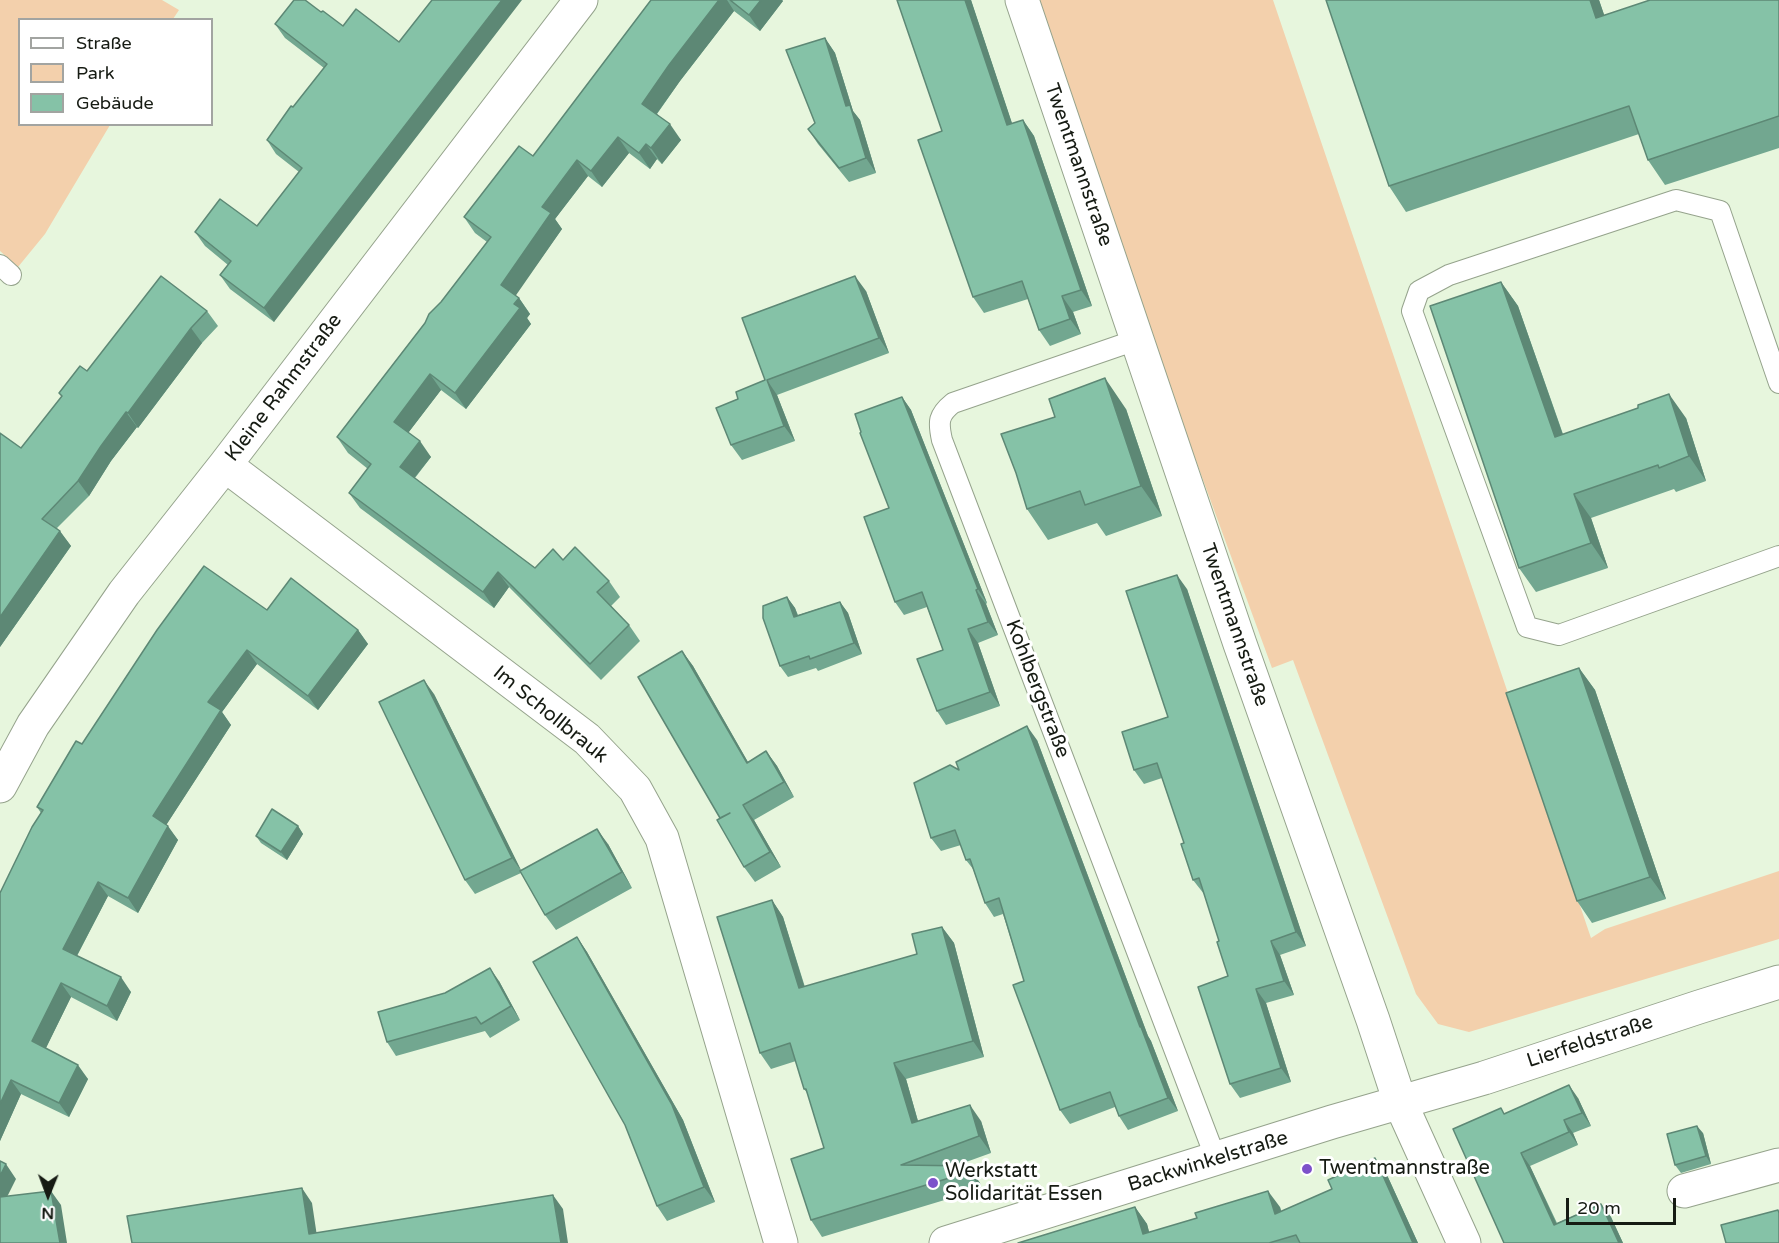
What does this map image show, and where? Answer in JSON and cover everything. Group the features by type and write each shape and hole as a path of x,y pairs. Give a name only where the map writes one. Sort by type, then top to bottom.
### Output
{"street":[{"name":"Kleine Rahmstraße","path":"0,786 33,725 124,593 225,465 581,0"},
{"name":"Twentmannstraße","path":"1022,0 1240,644 1400,1102 1464,1243"},
{"name":"Im Schollbrauk","path":"225,465 587,740 635,789 662,838 781,1243"},
{"name":"Lierfeldstraße","path":"1400,1102 1484,1078 1779,982"},
{"name":"Backwinkelstraße","path":"946,1243 1400,1102"},
{"path":"1684,1191 1779,1164"}],"lane":[{"path":"1779,383 1720,211 1676,200 1449,275 1419,291 1412,311 1527,627 1559,635 1779,556"},
{"name":"Kohlbergstraße","path":"1136,340 953,403 943,411 939,426 942,440 1216,1159"}],"green space":[{"path":"0,0 162,0 179,10 174,18 18,18 18,126 109,126 45,234 18,267 0,251"},
{"path":"1027,0 1273,0 1591,938 1605,929 1779,871 1779,939 1469,1032 1438,1024 1416,994 1293,660 1272,668"}],"building":[{"path":"294,0 305,0 343,26 356,9 399,42 432,0 502,0 264,308 220,275 231,261 195,232 220,199 257,226 302,168 267,140 291,106 293,107 327,64 275,24"},
{"path":"651,0 719,0 642,104 670,124 651,148 646,144 639,153 618,137 591,171 577,160 542,207 551,213 501,285 519,298 514,304 520,308 455,393 430,374 394,422 420,441 400,467 535,568 553,549 563,560 575,547 609,581 597,592 629,625 590,664 498,572 483,592 349,493 371,464 337,437 425,323 429,314 441,302 491,237 464,217 519,146 533,156"},
{"path":"730,0 761,0 749,15"},
{"path":"897,0 965,0 1007,125 1023,120 1081,290 1062,296 1070,319 1039,330 1022,281 973,297 918,140 942,131"},
{"path":"1326,0 1590,0 1596,18 1650,0 1779,0 1779,116 1648,160 1629,106 1389,186"},
{"path":"825,38 846,106 850,105 866,158 839,168 808,129 815,123 786,50"},
{"path":"161,276 207,311 191,328 128,413 126,412 78,481 42,519 60,531 0,617 0,433 21,448 62,396 59,393 80,366 87,371"},
{"path":"855,276 879,338 767,380 784,426 731,445 716,408 738,399 736,392 765,380 742,318"},
{"path":"1501,282 1555,437 1638,408 1638,405 1669,394 1689,456 1659,468 1658,465 1574,494 1591,543 1519,568 1430,306"},
{"path":"1105,378 1141,486 1085,505 1080,491 1027,509 1001,434 1055,417 1049,399"},
{"path":"902,397 978,589 976,590 988,622 968,629 990,692 937,711 917,659 943,650 922,592 895,602 864,517 889,508 855,414"},
{"path":"204,566 267,610 291,578 358,630 308,696 247,650 208,702 221,710 153,816 168,826 128,898 98,882 63,949 121,977 107,1006 61,983 32,1041 78,1065 59,1103 11,1080 0,1104 0,893 32,827 43,810 37,807 76,741 82,744 157,630"},
{"path":"1177,575 1296,932 1271,941 1284,981 1256,989 1281,1068 1230,1084 1198,987 1228,976 1217,942 1219,941 1199,878 1193,880 1181,844 1184,843 1157,763 1134,770 1122,732 1168,717 1126,591"},
{"path":"787,597 794,617 840,602 854,643 810,659 809,656 780,666 763,618 763,606"},
{"path":"682,651 747,763 766,751 784,782 743,805 770,852 744,867 717,820 730,813 720,818 638,677"},
{"path":"1579,668 1650,877 1577,901 1506,693"},
{"path":"424,680 512,858 465,880 379,702"},
{"path":"1027,726 1168,1098 1119,1116 1110,1092 1060,1110 1013,985 1024,981 999,898 985,903 970,859 966,860 955,830 931,838 914,783 950,765 959,770 956,762"},
{"path":"272,809 298,826 281,852 256,836"},
{"path":"597,829 622,872 545,915 520,871"},
{"path":"772,900 799,988 917,954 912,934 942,927 973,1041 894,1063 912,1123 970,1105 979,1136 901,1165 968,1166 969,1172 811,1220 791,1159 824,1148 806,1089 804,1089 790,1043 760,1053 717,917"},
{"path":"577,937 672,1105 704,1187 657,1206 625,1125 533,962"},
{"path":"490,968 511,1006 481,1024 476,1017 387,1042 378,1012 445,993"},
{"path":"1569,1085 1582,1113 1564,1120 1569,1132 1521,1153 1554,1225 1601,1204 1619,1243 1504,1243 1453,1129 1501,1108 1504,1114"},
{"path":"1697,1126 1706,1156 1675,1165 1667,1134"},
{"path":"1375,1158 1413,1243 1300,1243 1296,1235 1269,1243 1018,1243 1135,1207 1143,1234 1197,1218 1195,1213 1268,1191 1275,1214 1332,1189 1328,1180"},
{"path":"0,1161 6,1164 0,1176"},
{"path":"302,1188 309,1234 553,1195 561,1243 132,1243 127,1216"},
{"path":"51,1191 60,1243 0,1243 0,1197"},
{"path":"1778,1210 1779,1243 1726,1243 1721,1225"}],"place":[{"name":"Twentmannstraße","path":"1307,1169"},
{"name":"Werkstatt Solidarität Essen","path":"933,1183"}]}
